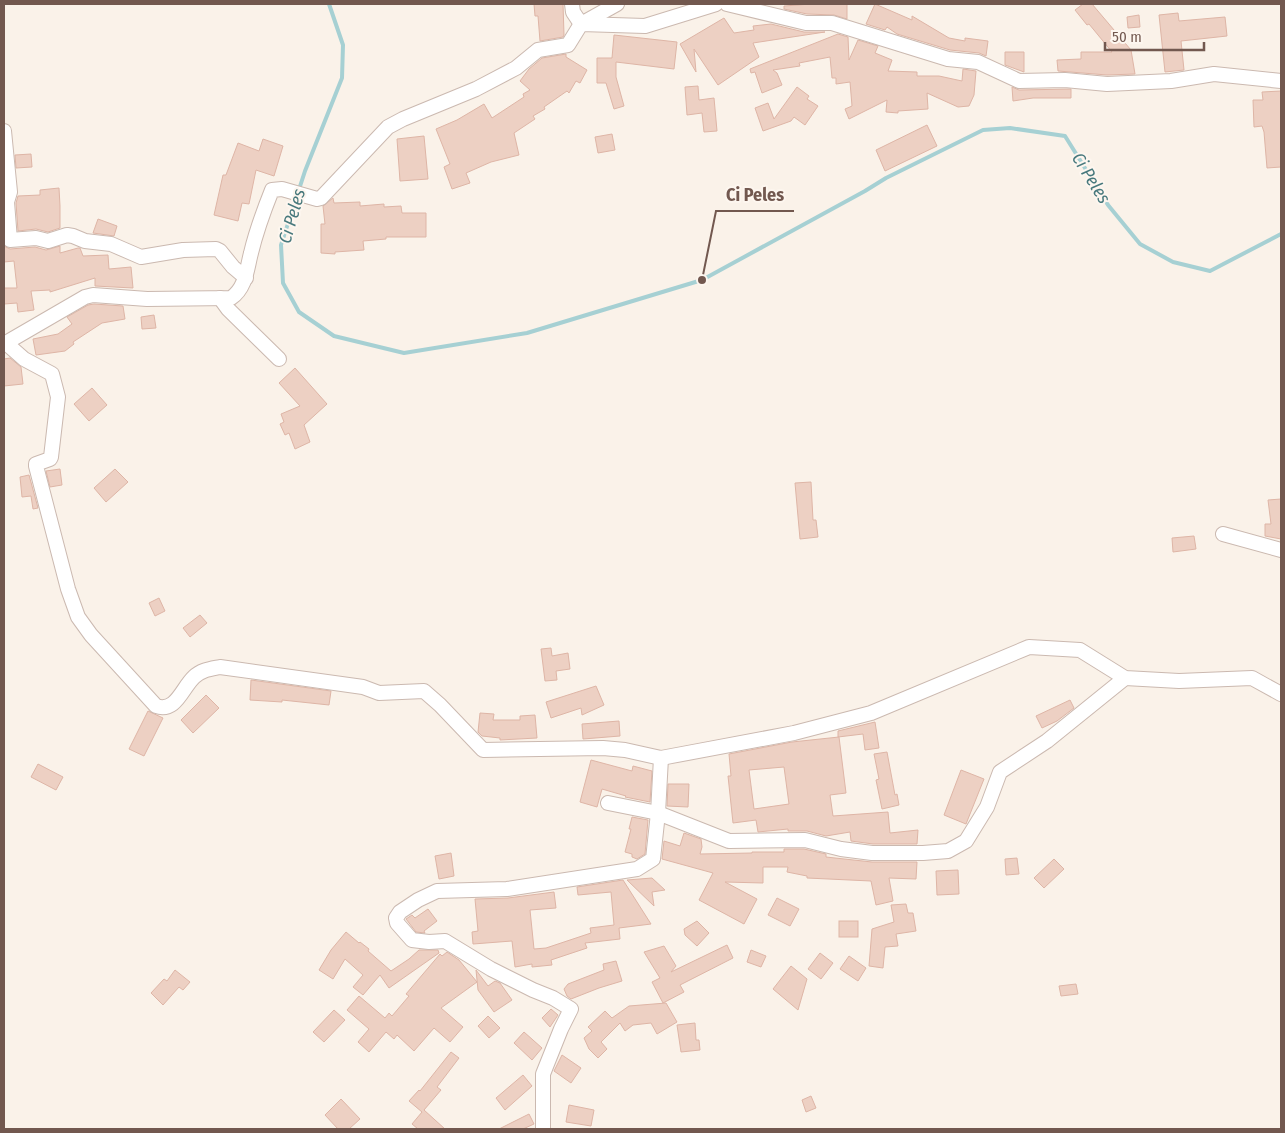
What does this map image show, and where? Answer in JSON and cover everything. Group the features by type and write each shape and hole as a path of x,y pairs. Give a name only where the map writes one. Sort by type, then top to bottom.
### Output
{"street":[{"path":"572,4 576,19 582,24 645,26 716,4"},
{"path":"617,4 582,24 568,45 538,50 516,68 476,89 388,127 323,196 317,199 282,189 271,191 251,253 246,278 234,297 147,299 92,295 85,297 6,344 24,359 52,374 58,397 51,457 36,464 36,466 72,601 78,616 91,635 156,706 167,708 172,705 193,678 209,669 220,667 363,687 379,693 424,691 440,704 483,750 603,748 625,750 661,758 794,733 871,713 1028,647 1080,650 1125,678 1179,681 1252,678 1281,694"},
{"path":"727,4 806,23 832,23 948,59 978,62 1019,81 1065,80 1107,84 1171,81 1214,74 1281,81"},
{"path":"4,131 10,192 7,202 10,240 36,238 48,241 73,236 85,242 111,244 141,257 184,250 216,249 246,278"},
{"path":"220,298 228,309 279,359"},
{"path":"1223,534 1281,550"},
{"path":"608,802 658,813 729,840 806,840 841,849 872,854 948,851 966,841 987,807 1000,772 1047,741 1125,678"},
{"path":"543,1129 543,1074 560,1029 571,1009 553,998 491,969 445,941 412,940 397,923 396,918 406,908 437,891 507,889 638,869 653,859 661,758"}],"building":[{"path":"534,4 563,4 563,37 540,41 538,16 535,16"},
{"path":"847,4 847,19 834,15 807,14 784,9 784,6"},
{"path":"875,4 912,20 912,16 949,38 965,41 965,38 988,41 986,56 979,53 950,50 897,34 887,27 885,30 866,24"},
{"path":"1083,4 1092,4 1131,50 1135,74 1107,75 1058,71 1057,60 1081,59 1081,52 1112,52 1075,10"},
{"path":"1178,13 1179,21 1225,17 1227,36 1181,41 1184,70 1165,72 1159,15"},
{"path":"1139,15 1140,27 1128,28 1127,17"},
{"path":"724,18 734,33 754,30 753,26 771,24 804,32 825,32 753,43 759,57 718,85 694,49 696,72 680,44"},
{"path":"838,34 848,37 849,60 858,40 878,46 875,53 892,60 888,71 917,72 917,76 939,76 962,81 963,69 976,71 974,95 969,106 958,107 927,93 928,109 898,111 898,113 886,112 887,100 849,119 845,109 852,106 850,82 836,84 836,78 832,78 830,57 799,63 800,66 773,70 777,73 782,85 762,93 755,72 751,73 750,69"},
{"path":"614,35 677,42 674,69 616,62 616,77 624,106 614,109 606,83 597,83 597,58 612,58"},
{"path":"1005,52 1024,52 1024,72 1005,65"},
{"path":"566,54 566,57 587,70 580,83 576,81 569,93 567,91 544,107 545,109 533,116 535,119 514,133 519,155 491,162 466,173 470,183 452,189 444,167 450,164 436,129 457,120 484,104 492,118 524,97 523,94 530,90 520,81 529,69 542,58"},
{"path":"698,86 699,100 714,98 717,131 704,132 702,113 687,115 685,87"},
{"path":"797,87 809,96 807,99 818,106 805,125 794,117 791,121 763,131 755,108 768,103 774,119"},
{"path":"1012,87 1019,90 1071,89 1071,98 1033,98 1013,101"},
{"path":"1281,91 1281,167 1267,168 1264,132 1262,126 1254,127 1253,100 1263,100 1262,92"},
{"path":"927,125 937,146 885,171 876,150"},
{"path":"612,134 615,150 598,153 595,137"},
{"path":"424,136 428,179 400,181 397,139"},
{"path":"263,139 283,146 274,176 256,170 249,204 242,203 238,221 214,215 223,175 226,175 238,143 259,151"},
{"path":"31,154 32,167 16,168 15,155"},
{"path":"59,188 60,228 48,232 36,229 18,231 16,203 18,196 40,195 40,190"},
{"path":"333,198 334,203 360,202 360,206 384,204 384,207 401,206 402,213 426,213 426,237 386,237 386,239 363,241 364,250 335,252 335,254 321,253 321,224 325,224 323,206"},
{"path":"98,219 117,226 114,236 93,233"},
{"path":"4,246 10,249 35,247 46,250 60,246 60,253 80,248 83,256 108,255 109,269 131,267 133,288 95,286 95,278 50,292 50,290 31,291 34,310 18,312 17,303 4,304 4,288 17,288 14,261 4,262"},
{"path":"88,305 123,306 125,319 102,323 73,342 74,344 65,351 36,355 33,339 58,334 72,324 67,317"},
{"path":"154,315 156,328 142,329 141,317"},
{"path":"10,358 21,367 23,384 4,386 4,359"},
{"path":"295,368 327,404 304,425 310,442 295,449 289,433 285,435 280,424 284,422 281,414 300,406 279,383"},
{"path":"92,388 107,405 89,421 74,404"},
{"path":"60,469 62,485 50,487 46,471"},
{"path":"115,469 128,482 106,502 94,488"},
{"path":"29,475 38,508 33,509 31,496 22,497 20,477"},
{"path":"811,482 813,520 816,520 818,537 800,539 795,483"},
{"path":"1281,499 1281,539 1265,536 1265,524 1271,524 1268,500"},
{"path":"1194,536 1196,549 1173,552 1172,538"},
{"path":"159,598 165,611 155,616 149,603"},
{"path":"200,615 207,623 190,637 183,628"},
{"path":"551,648 552,656 568,653 570,669 556,671 557,680 545,681 541,649"},
{"path":"251,680 331,691 329,705 282,700 282,702 250,700"},
{"path":"596,686 604,705 582,715 581,708 551,718 546,702"},
{"path":"206,695 219,708 193,733 181,720"},
{"path":"1070,700 1074,708 1057,721 1042,728 1036,716"},
{"path":"148,711 163,718 144,756 129,749"},
{"path":"480,713 494,714 493,720 520,720 520,716 535,715 537,738 500,740 500,738 482,736 478,732"},
{"path":"619,721 620,736 583,739 582,724"},
{"path":"875,722 879,748 865,750 863,734 838,737 838,731"},
{"path":"839,737 846,793 830,795 833,816 888,812 890,833 918,830 917,844 873,844 851,841 850,832 826,836 807,831 788,831 788,829 758,832 756,820 733,823 728,776 731,776 729,754 792,742","holes":["784,767 789,804 754,809 749,770"]},
{"path":"887,752 895,795 897,794 899,805 882,809 876,780 879,779 874,754"},
{"path":"591,760 632,771 633,766 652,771 650,802 625,797 602,789 597,807 580,802"},
{"path":"38,764 63,777 56,790 31,777"},
{"path":"961,770 984,779 966,824 944,815"},
{"path":"668,784 689,784 688,807 667,806"},
{"path":"632,817 648,820 645,854 637,859 632,857 632,854 625,852"},
{"path":"684,833 701,839 702,847 700,854 784,852 784,849 804,849 826,854 826,857 872,862 917,862 916,879 889,878 893,901 876,905 871,881 807,878 807,876 787,872 788,867 763,867 763,883 725,882 757,899 744,924 699,900 713,873 662,859 664,841 680,846"},
{"path":"451,853 454,876 439,879 435,856"},
{"path":"1017,858 1019,874 1006,875 1005,859"},
{"path":"1054,859 1064,869 1044,888 1034,878"},
{"path":"958,870 959,894 937,895 936,871"},
{"path":"652,878 665,890 652,892 654,906 627,880"},
{"path":"623,880 651,924 619,928 620,939 585,943 587,948 551,960 552,965 532,967 532,964 515,967 512,941 473,944 472,932 478,931 475,899 508,898 554,892 556,908 530,910 534,949 546,948 591,933 590,928 614,925 611,892 578,895 577,887"},
{"path":"777,898 799,909 790,926 768,915"},
{"path":"906,904 908,913 913,913 916,931 896,934 898,946 885,947 883,968 869,966 872,929 894,922 891,905"},
{"path":"428,909 437,921 424,931 425,933 416,932 406,919 412,915 415,918"},
{"path":"697,921 709,933 697,946 685,935 684,929"},
{"path":"839,921 858,921 858,937 839,937"},
{"path":"346,932 369,949 368,951 391,971 419,950 438,950 439,953 389,988 380,975 363,995 353,987 363,975 345,959 333,979 319,970 331,950"},
{"path":"727,945 733,958 680,985 684,992 663,1003 652,982 660,978 644,952 664,946 676,966 671,972"},
{"path":"751,950 766,956 761,967 747,962"},
{"path":"447,952 459,960 477,982 441,1008 463,1027 450,1042 434,1028 414,1051 397,1035 394,1039 386,1032 369,1052 358,1042 369,1029 347,1010 359,996 385,1018 389,1013 392,1016 409,996 406,994 440,954 442,956"},
{"path":"820,953 833,963 821,979 808,969"},
{"path":"849,956 866,968 858,981 840,969"},
{"path":"616,961 622,981 571,999 567,996 564,989 568,984 604,970 603,964"},
{"path":"791,966 807,979 798,1010 773,989"},
{"path":"175,970 190,982 183,990 179,987 163,1005 151,993 164,979 167,981"},
{"path":"476,970 488,986 495,981 500,983 512,1000 494,1012 478,990"},
{"path":"1076,984 1078,994 1061,996 1059,986"},
{"path":"666,1003 677,1022 657,1034 651,1023 633,1025 625,1031 620,1023 601,1042 607,1049 598,1058 589,1049 584,1038 592,1031 588,1027 605,1011 612,1018 629,1006"},
{"path":"551,1009 558,1015 550,1027 542,1018"},
{"path":"334,1010 345,1020 324,1042 313,1032"},
{"path":"488,1016 500,1028 489,1038 478,1026"},
{"path":"695,1023 696,1040 699,1040 700,1050 681,1052 677,1025"},
{"path":"524,1032 542,1048 532,1060 514,1043"},
{"path":"451,1052 459,1058 437,1087 441,1090 424,1110 445,1129 418,1129 412,1124 422,1112 409,1101 420,1091"},
{"path":"562,1055 581,1068 571,1083 554,1071"},
{"path":"523,1075 532,1086 505,1110 496,1098"},
{"path":"811,1096 816,1108 806,1112 802,1100"},
{"path":"341,1099 360,1119 349,1129 338,1129 325,1115"},
{"path":"569,1105 594,1110 591,1126 566,1122"},
{"path":"529,1114 534,1124 523,1129 499,1129"}],"waterway":[{"name":"Ci Peles","path":"329,4 343,45 342,78 305,171 281,245 283,283 299,312 334,336 404,353 527,333 702,280 886,178 983,130 1010,128 1065,136 1108,205 1140,244 1173,262 1210,271 1281,234"}],"place":[{"name":"Ci Peles","path":"702,280"}]}
